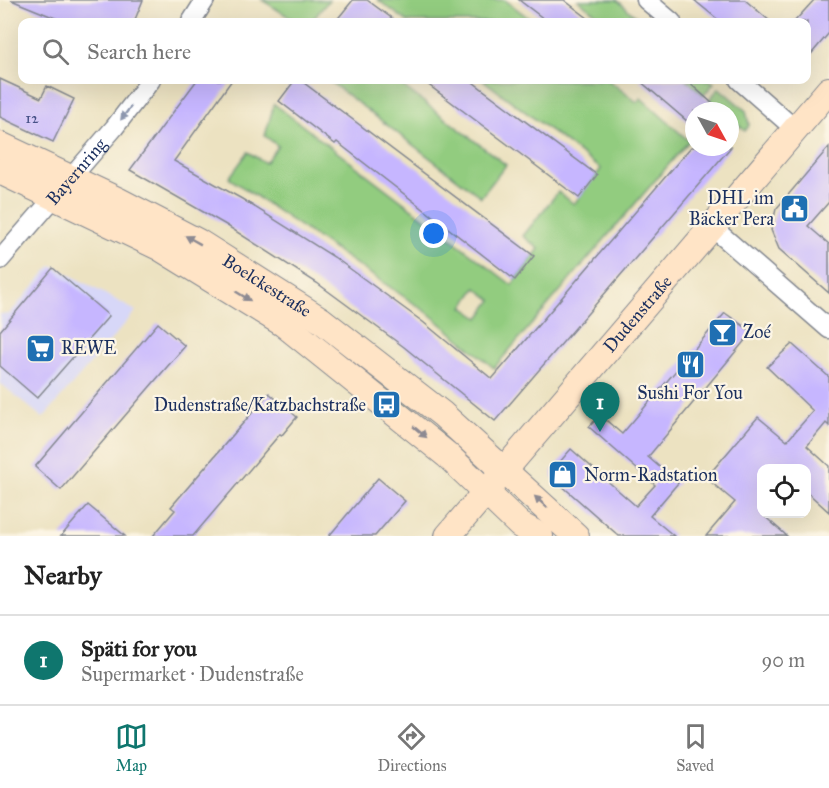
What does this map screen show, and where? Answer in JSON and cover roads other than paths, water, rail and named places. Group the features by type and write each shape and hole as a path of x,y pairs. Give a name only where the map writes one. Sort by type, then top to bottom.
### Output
{"main road":[{"name":"Dudenstraße","path":"448,536 829,90"},
{"name":"Boelckestraße","path":"0,145 64,188 284,324 349,374 486,491 520,525 540,536"},
{"name":"Boelckestraße","path":"0,171 64,188 161,222 235,264 365,353 442,414 576,536"},
{"path":"349,374 365,353"}],"street":[{"path":"194,18 205,0"},
{"path":"646,0 667,18"},
{"name":"Bayernring","path":"0,260 64,188 148,84"},
{"path":"744,84 796,130"},
{"path":"712,227 829,329"}],"place":[{"name":"DHL im Bäcker Pera","path":"795,208"},
{"name":"Zoé","path":"722,332"},
{"name":"REWE","path":"40,348"},
{"name":"Sushi For You","path":"690,364"},
{"name":"Dudenstraße/Katzbachstraße","path":"387,405"},
{"name":"Späti for you","path":"600,432"},
{"name":"Norm-Radstation","path":"563,475"}]}
